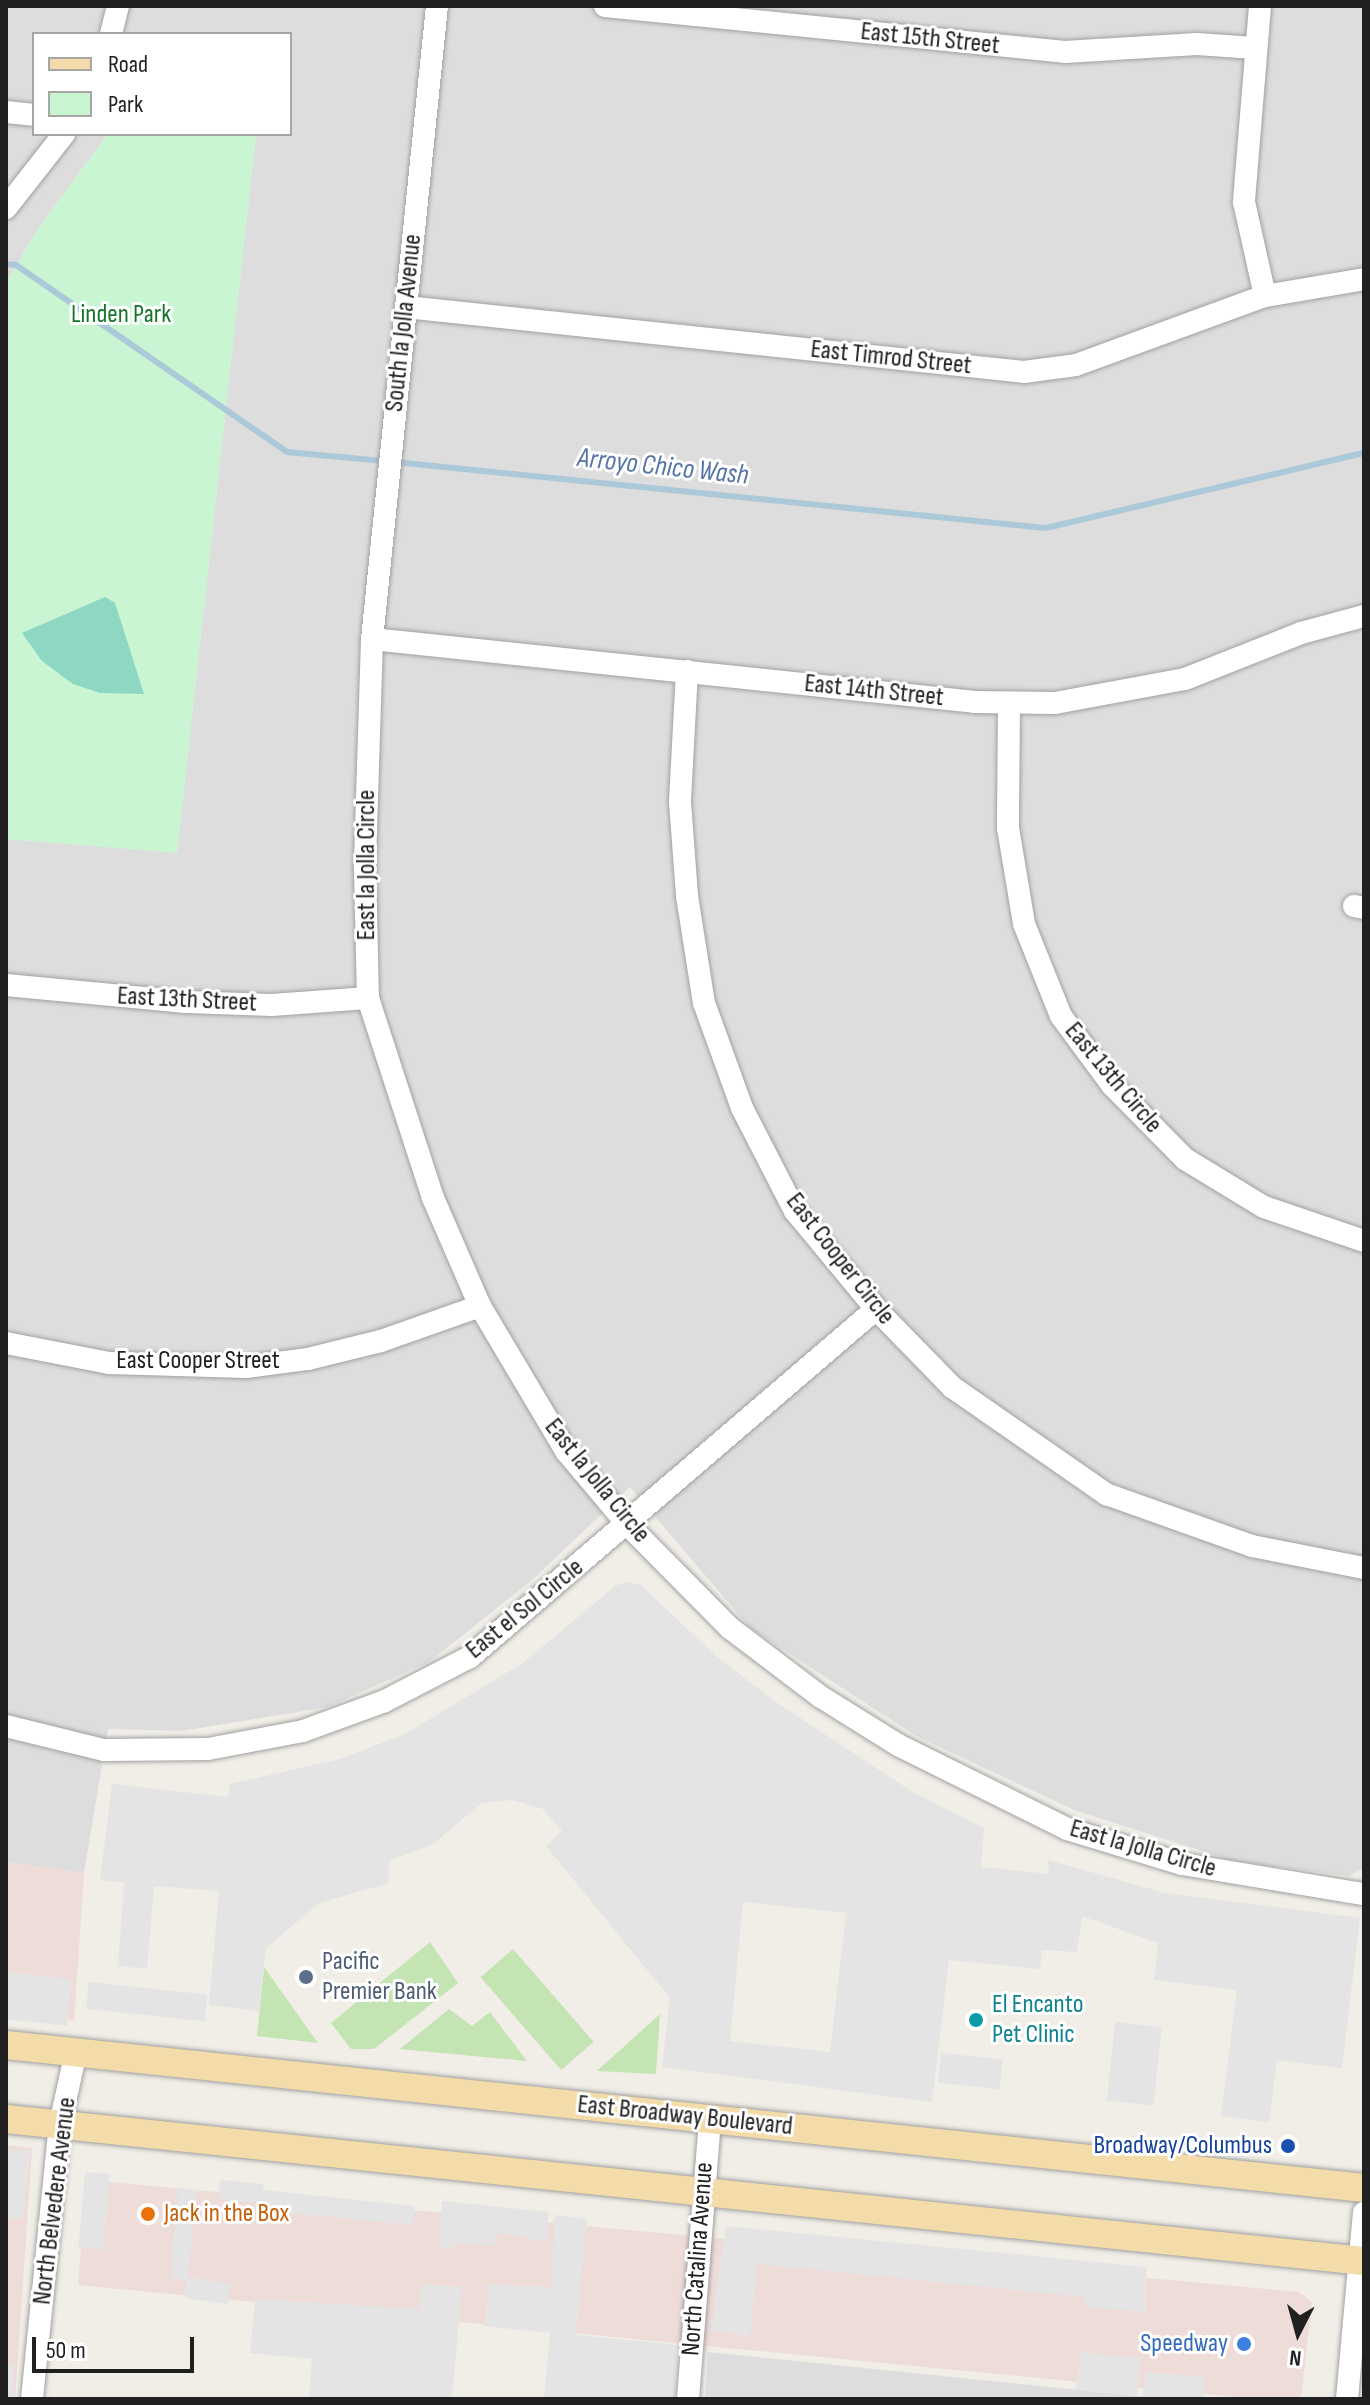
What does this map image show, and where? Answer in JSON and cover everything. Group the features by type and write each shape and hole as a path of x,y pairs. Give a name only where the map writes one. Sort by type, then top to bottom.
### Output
{"main road":[{"name":"East Broadway Boulevard","path":"6,2045 1364,2188"},
{"path":"6,2119 1362,2261"}],"street":[{"path":"112,32 118,6"},
{"name":"South la Jolla Avenue","path":"372,639 437,6"},
{"name":"East 15th Street","path":"605,6 1065,52 1197,44 1255,48"},
{"path":"1260,6 1244,202 1265,296"},
{"path":"6,112 32,115"},
{"path":"6,208 62,136"},
{"name":"East Timrod Street","path":"406,307 1024,372 1076,365 1265,296 1364,279"},
{"name":"East 14th Street","path":"372,639 1009,703 1055,703 1138,691 1364,616"},
{"name":"East la Jolla Circle","path":"372,639 365,868 368,998 428,1185 480,1306 566,1451 629,1526 730,1628 798,1680 898,1745 1067,1829 1182,1864 1364,1894"},
{"name":"East Cooper Circle","path":"687,671 680,802 687,896 704,1003 742,1108 795,1211 876,1309 952,1387 1106,1494 1252,1546 1364,1568"},
{"name":"East 13th Circle","path":"1009,703 1008,828 1024,924 1061,1016 1112,1085 1185,1159 1264,1207 1364,1241"},
{"name":"East 13th Street","path":"6,985 186,1002 272,1005 368,998"},
{"name":"East Cooper Street","path":"6,1343 109,1363 246,1367 308,1359 381,1341 480,1306"},
{"name":"East el Sol Circle","path":"6,1726 104,1750 208,1749 303,1731 385,1701 470,1657 629,1526 876,1309"},
{"name":"North Belvedere Avenue","path":"32,2399 60,2124 76,2052"},
{"name":"North Catalina Avenue","path":"688,2399 710,2119"},
{"path":"1347,2399 1364,2213"}],"shaded area":[{"path":"6,6 1364,6 1364,1868 1349,1876 1233,1861 1074,1810 916,1736 750,1628 630,1487 531,1581 429,1662 328,1707 182,1731 108,1729 84,1873 6,1862 6,839 177,852 256,136 292,136 292,32 32,32 32,136 107,136 37,230 6,283"},
{"path":"627,1582 641,1585 716,1656 773,1700 911,1791 984,1828 981,1867 1049,1874 1048,1860 1165,1893 1360,1918 1342,2068 1277,2060 1269,2122 1221,2116 1237,1990 1154,1980 1158,1943 1082,1916 1077,1952 1042,1950 1040,1969 949,1960 932,2102 662,2067 670,1998 546,1846 562,1831 543,1809 513,1800 482,1803 433,1844 389,1861 389,1883 319,1903 266,1948 259,2011 209,2005 219,1891 154,1886 147,1969 118,1966 124,1883 100,1880 112,1784 228,1797 230,1784 340,1759 405,1734 523,1663 615,1586","holes":["743,1902 846,1913 830,2052 730,2041"]},
{"path":"6,1862 84,1873 74,2021 6,2014"},
{"path":"6,1972 72,1979 67,2026 6,2019"},
{"path":"89,1982 207,1994 205,2021 86,2009"},
{"path":"1115,2022 1162,2027 1153,2105 1107,2101"},
{"path":"941,2053 1003,2059 1000,2089 938,2083"},
{"path":"6,2145 32,2148 15,2399 6,2399"},
{"path":"6,2148 30,2151 23,2219 6,2218"},
{"path":"85,2172 110,2174 103,2250 78,2248"},
{"path":"220,2180 264,2184 263,2190 415,2206 413,2225 260,2210 260,2203 218,2199"},
{"path":"98,2181 1299,2292 1312,2302 1301,2399 1255,2399 78,2285 86,2186"},
{"path":"178,2188 197,2190 188,2277 230,2284 228,2304 185,2298 186,2280 170,2278"},
{"path":"442,2201 549,2212 546,2242 495,2232 494,2246 454,2243 453,2249 439,2248"},
{"path":"555,2215 587,2219 576,2335 679,2345 675,2399 544,2399 550,2333 485,2326 488,2284 551,2287"},
{"path":"726,2226 1146,2267 1146,2312 1085,2307 1085,2297 757,2264 750,2336 711,2331"},
{"path":"421,2284 462,2287 452,2399 309,2399 312,2359 250,2353 255,2299 419,2309"},
{"path":"708,2352 1167,2399 705,2399"},
{"path":"1080,2352 1141,2358 1137,2396 1076,2390"},
{"path":"6,2363 14,2364 13,2399 6,2399"},
{"path":"1145,2372 1205,2377 1203,2399 1143,2398"}],"green space":[{"name":"Linden Park","path":"107,136 256,136 177,853 6,839 6,283 37,230"},
{"path":"105,597 115,603 144,694 100,693 73,684 42,661 22,633"},
{"path":"430,1942 458,1983 374,2049 351,2049 331,2023"},
{"path":"513,1949 594,2042 561,2070 481,1977"},
{"path":"264,1967 318,2043 257,2036"},
{"path":"449,2009 472,2026 490,2012 527,2061 400,2049"},
{"path":"660,2014 656,2074 597,2071"}],"waterway":[{"name":"Arroyo Chico Wash","path":"6,264 16,265 287,452 384,461"},
{"name":"Arroyo Chico Wash","path":"395,462 1046,528 1364,453"}],"place":[{"name":"Pacific Premier Bank","path":"306,1977"},
{"name":"El Encanto Pet Clinic","path":"976,2020"},
{"name":"Broadway/Columbus","path":"1288,2146"},
{"name":"Jack in the Box","path":"148,2214"},
{"name":"Speedway","path":"1244,2344"}]}
